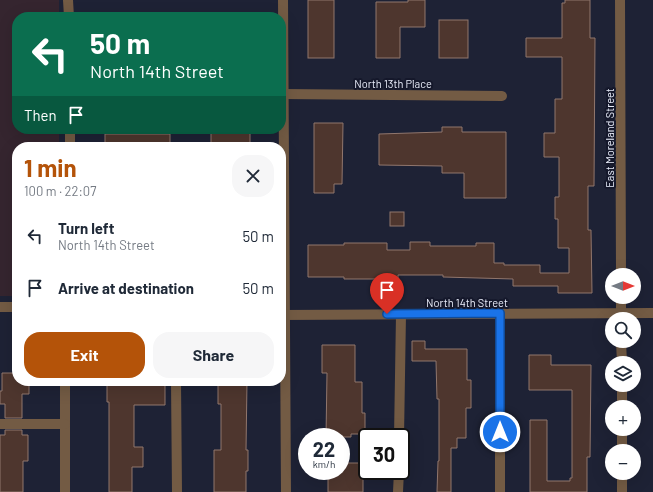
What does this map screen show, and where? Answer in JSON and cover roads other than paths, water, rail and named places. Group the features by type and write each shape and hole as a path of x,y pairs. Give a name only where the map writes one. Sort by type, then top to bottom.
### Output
{"street":[{"path":"68,0 69,12"},
{"path":"283,0 283,12"},
{"name":"East Moreland Street","path":"620,0 621,268"},
{"name":"North 13th Place","path":"286,94 502,96"},
{"path":"0,307 12,307"},
{"path":"500,313 500,492"},
{"name":"North 14th Street","path":"286,315 500,313 605,316"},
{"name":"North 14th Street","path":"641,314 653,313"},
{"path":"399,428 401,314"},
{"path":"65,386 65,492"},
{"path":"176,386 177,492"},
{"path":"284,386 286,492"},
{"path":"0,424 65,424"},
{"path":"398,480 398,492"},
{"path":"622,480 622,492"}]}
